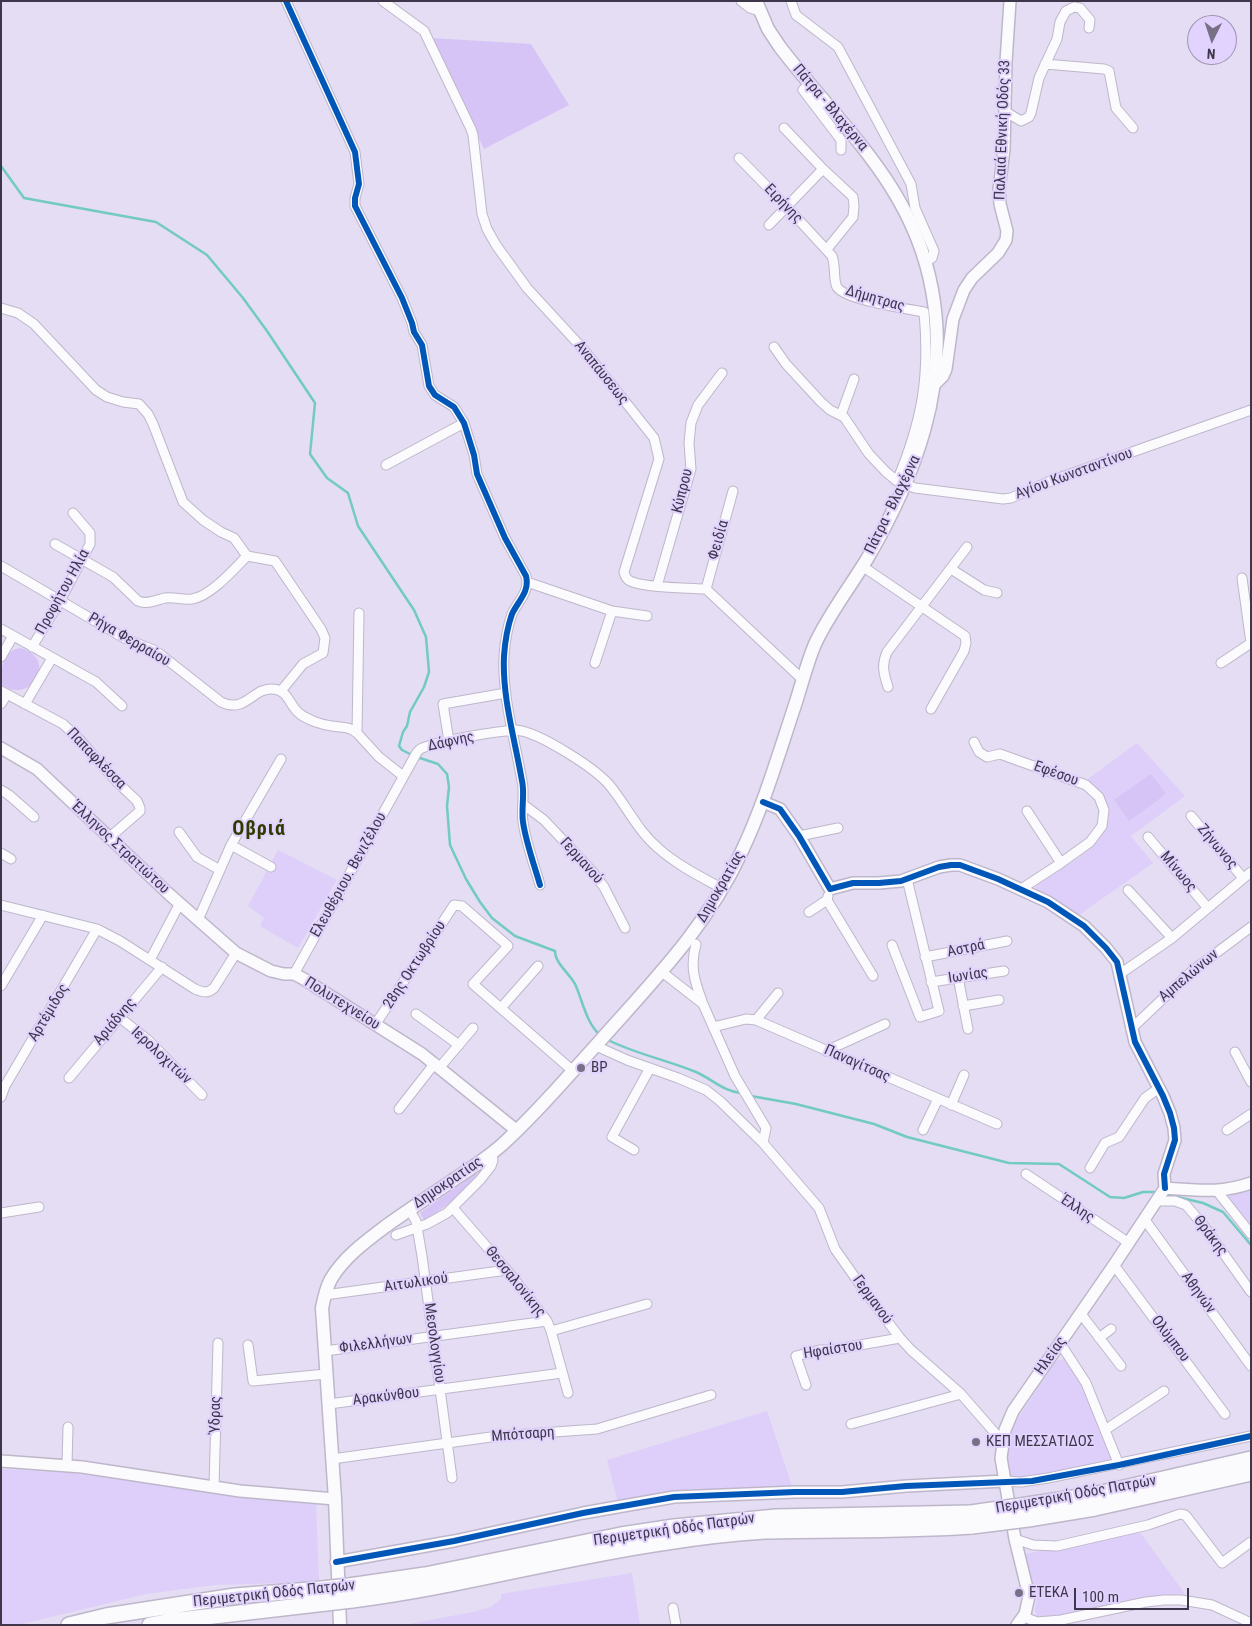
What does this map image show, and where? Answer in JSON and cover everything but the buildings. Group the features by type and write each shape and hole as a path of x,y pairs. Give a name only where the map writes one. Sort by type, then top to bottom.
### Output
{"highway":[{"name":"Περιμετρική Οδός Πατρών","path":"1028,1512 1093,1495 1251,1459"},
{"name":"Περιμετρική Οδός Πατρών","path":"150,1625 324,1596 444,1585 622,1549 688,1539 763,1531 931,1529 972,1519 1028,1512 1095,1508 1251,1473"},
{"name":"Περιμετρική Οδός Πατρών","path":"69,1625 106,1616 235,1596 324,1596"}],"main road":[{"name":"Πάτρα - Βλαχέρνα","path":"757,6 768,29 780,47 856,138 891,185 910,220 925,261 933,292 936,335 934,385 922,442 862,566 817,641 763,802"},
{"name":"Δημοκρατίας","path":"340,1625 329,1404 322,1308 332,1277 351,1255 378,1232 491,1153 573,1071 662,972 704,919 723,889 740,856 763,802"}],"street":[{"path":"286,1 355,152 359,184 355,206 402,298 414,332 422,344 429,386 434,395 454,407 464,423 478,474 505,538 527,582 524,595 513,612 507,632 504,664 506,693 523,783 523,824 540,885"},
{"name":"Αναπάυσεως","path":"383,1 424,30 470,129 476,160 482,214 496,245 527,288 584,350 654,438 659,459 624,572 626,578 631,582 657,586 706,589"},
{"path":"741,1 750,8 757,6"},
{"path":"791,1 796,15 838,47 910,184 913,200 934,251 932,258 925,261"},
{"name":"Παλαιά Εθνική Οδός 33","path":"934,385 943,376 946,369 953,319 964,290 972,278 998,254 1006,240 1007,231 1000,204 1000,190 1006,112 1006,62 1010,1"},
{"path":"1006,112 1021,121 1029,117 1045,64 1057,39 1060,22 1066,10 1074,7 1080,8 1090,20 1089,28"},
{"path":"1045,64 1110,71 1116,108 1133,128"},
{"path":"810,84 803,90 841,140 841,150"},
{"path":"784,128 852,197 854,206 853,217 827,249"},
{"name":"Ειρήνης","path":"739,158 827,249"},
{"path":"769,225 823,169"},
{"name":"Δήμητρας","path":"827,249 835,264 836,285 839,290 859,298 924,312 926,346 922,404 901,483"},
{"path":"1,308 18,313 34,324 96,390 115,400 139,404 154,424 183,502 203,520 234,538 247,556 275,561 324,634 323,653 303,664 281,691 287,695 296,711 304,716 329,726 351,728 379,757 404,776"},
{"name":"Αγίου Κωνσταντίνου","path":"774,347 786,364 821,402 830,410 841,415 869,454 886,472 901,483 915,488 953,494 1003,499 1011,498 1053,480 1251,410"},
{"name":"Κύπρου","path":"657,586 691,469 689,443 691,423 698,405 722,373"},
{"path":"841,415 854,379"},
{"path":"386,465 464,423"},
{"name":"Φειδία","path":"706,589 733,492"},
{"name":"Προφήτου Ηλία","path":"32,647 60,601 89,545 90,535 73,513"},
{"path":"55,544 116,579 139,601 146,602 168,598 195,598 210,591 247,556"},
{"path":"888,687 882,669 887,652 967,547"},
{"name":"Ρήγα Φερραίου","path":"1,566 124,638 156,651 215,699 225,704 233,706 241,704 263,690 281,691"},
{"path":"862,566 963,633 966,640 964,651 931,709"},
{"path":"951,568 984,590 997,593"},
{"path":"1221,663 1251,643 1242,578"},
{"path":"527,582 612,611 647,616"},
{"path":"706,589 803,680"},
{"path":"595,663 612,611"},
{"path":"357,733 359,613"},
{"path":"1,629 99,684 122,706"},
{"path":"1,657 13,636"},
{"path":"25,704 52,658"},
{"path":"1,704 4,693"},
{"name":"Παπαφλέσσα","path":"4,693 63,724 137,801 140,812 110,837"},
{"path":"450,741 443,704 506,693"},
{"path":"513,730 524,732 554,745 598,775 610,785 635,822 657,848 682,866 723,889"},
{"name":"Δάφνης","path":"404,776 413,758 425,746 513,730"},
{"name":"Εφέσου","path":"974,742 978,752 987,757 1000,754 1086,785 1099,797 1105,815 1102,826 1090,842 1021,889"},
{"name":"Έλληνος Στρατιώτου","path":"1,748 37,769 198,920 236,953"},
{"path":"198,920 231,844 282,759"},
{"name":"Ελευθέριου. Βενιζέλου","path":"294,974 404,776"},
{"path":"1,790 34,817"},
{"path":"763,802 780,809 800,836 828,894 873,976"},
{"name":"Γερμανού","path":"524,805 544,820 592,871 608,894 625,928"},
{"path":"1027,811 1061,863"},
{"name":"Ζήνωνος","path":"1192,816 1243,878"},
{"path":"800,836 838,828"},
{"path":"179,832 197,858 220,870"},
{"name":"Μίνωος","path":"1148,836 1207,907"},
{"path":"231,844 271,867"},
{"path":"1,853 11,859"},
{"path":"809,912 828,894 853,884 907,879 939,867 954,865 980,872 1048,902 1084,926 1117,962 1131,1029 1140,1053 1166,1103 1174,1132 1174,1148 1164,1178 1162,1194 1217,1191 1238,1188 1251,1183"},
{"path":"1120,974 1172,938 1251,872"},
{"path":"892,945 920,1017 939,1010 907,879"},
{"path":"1128,890 1172,938"},
{"path":"150,960 180,903"},
{"path":"1,905 97,929 112,936 195,989 207,992 215,986 236,953"},
{"name":"28ης Οκτωβρίου","path":"376,1025 454,905 462,906 508,946 473,984 501,1008"},
{"path":"1,986 43,915"},
{"name":"Αμπελώνων","path":"1131,1029 1192,971 1251,927"},
{"name":"Αρτέμιδος","path":"1,1097 97,929"},
{"name":"Αστρά","path":"925,957 1006,941"},
{"path":"696,944 693,956 694,980 730,1067 744,1094 766,1128 763,1143"},
{"name":"Πολυτεχνείου","path":"236,953 271,971 294,974 404,1042 438,1065 516,1130"},
{"path":"538,966 501,1008 573,1071"},
{"name":"Αριάδνης","path":"69,1078 162,967"},
{"name":"Ιωνίας","path":"931,982 1004,970"},
{"path":"662,972 703,1004"},
{"path":"958,977 968,1029"},
{"path":"756,1020 778,992"},
{"path":"963,1006 999,1000"},
{"path":"416,1014 459,1045"},
{"name":"Ιερολοχιτών","path":"119,1018 148,1040 202,1095"},
{"name":"Παναγίτσας","path":"713,1027 746,1019 756,1020 997,1124"},
{"path":"826,1050 885,1024"},
{"path":"399,1109 473,1028"},
{"name":"Γερμανού","path":"601,1040 650,1068 678,1078 710,1093 763,1143 816,1204 835,1249 900,1338 961,1394 1002,1441"},
{"path":"1234,1052 1251,1082"},
{"path":"634,1150 612,1137 650,1068"},
{"path":"951,1105 964,1075"},
{"path":"1090,1168 1105,1144 1119,1137 1145,1098 1159,1088"},
{"path":"923,1130 938,1099"},
{"path":"1228,1130 1251,1114"},
{"path":"396,1235 441,1217 453,1208 491,1166 493,1160 491,1153"},
{"name":"Έλλης","path":"1026,1174 1128,1244"},
{"path":"1217,1191 1251,1234"},
{"name":"Ηλείας","path":"1021,1621 1029,1604 1029,1596 1015,1540 1004,1481 1001,1458 1002,1441 1006,1425 1013,1410 1162,1194"},
{"name":"Θράκης","path":"1162,1194 1186,1205 1204,1226 1251,1292"},
{"path":"1,1213 39,1206"},
{"name":"Θεσσαλονίκης","path":"453,1208 506,1270 546,1321 551,1331 568,1394"},
{"name":"Μεσολογγίου","path":"409,1209 415,1217 426,1281 452,1478"},
{"name":"Αθηνών","path":"1144,1220 1251,1366"},
{"name":"Ολύμπου","path":"1114,1265 1225,1414"},
{"name":"Αιτωλικού","path":"325,1295 506,1270"},
{"path":"551,1331 647,1304"},
{"path":"1081,1314 1121,1366"},
{"name":"Φιλελλήνων","path":"325,1351 546,1321"},
{"path":"1099,1338 1111,1329"},
{"name":"Ηφαίστου","path":"806,1385 796,1356 819,1350 831,1350 900,1338"},
{"name":"Ύδρας","path":"214,1487 218,1343"},
{"path":"1060,1343 1086,1382 1119,1464"},
{"path":"248,1345 253,1381 326,1374"},
{"name":"Αρακύνθου","path":"329,1404 562,1373"},
{"path":"1106,1430 1164,1392"},
{"path":"852,1424 961,1394"},
{"name":"Μπότσαρη","path":"332,1459 498,1436 597,1430 711,1395"},
{"path":"67,1465 68,1427"},
{"path":"336,1562 454,1542 583,1513 674,1497 842,1492 906,1486 1032,1481 1251,1436"},
{"path":"1,1462 67,1465 273,1495 334,1500"},
{"path":"1015,1540 1034,1545 1057,1546 1148,1525 1180,1514 1187,1517 1222,1563 1251,1542"},
{"path":"1021,1621 1060,1620 1146,1602 1181,1600 1212,1605 1251,1623"},
{"path":"674,1608 676,1625"}],"shaded area":[{"path":"431,38 531,44 569,105 484,149"},
{"path":"20,648 32,653 38,661 39,670 36,678 30,685 22,689 12,689 1,684 1,672 4,661 9,653"},
{"path":"1137,743 1185,796 1131,836 1153,863 1079,915 1038,891 1036,886 1080,857 1102,835 1108,823 1109,809 1106,801 1088,779"},
{"path":"1151,774 1166,794 1129,821 1114,800"},
{"path":"278,850 337,880 298,948 260,926 264,918 248,906"},
{"path":"476,1173 477,1175 453,1200 424,1220 420,1213"},
{"path":"1251,1189 1251,1229 1228,1196"},
{"path":"1067,1358 1080,1378 1115,1462 1009,1481 1006,1457 1012,1427 1056,1361"},
{"path":"767,1411 793,1489 684,1491 662,1493 618,1503 607,1460"},
{"path":"1,1469 72,1473 240,1497 316,1503 319,1582 214,1585 146,1594 18,1625 1,1625"},
{"path":"1139,1531 1185,1594 1151,1597 1062,1617 1037,1619 1035,1609 1037,1598 1025,1554"},
{"path":"632,1573 640,1625 404,1625 491,1607 501,1599 501,1594"}],"waterway":[{"path":"1,166 24,198 156,222 207,255 243,298 267,331 315,403 310,454 327,478 348,493 358,526 414,610 426,637 429,672 424,687 410,712 399,746 402,750 412,755"},
{"path":"417,757 438,764 447,774 450,845 466,879 480,902 492,918 515,936 555,951 557,960 575,984 591,1023 599,1034"},
{"path":"608,1040 696,1072 723,1087 741,1093"},
{"path":"751,1096 796,1104 874,1124 907,1137 1009,1163 1059,1164 1110,1197 1124,1198 1143,1192 1157,1192"},
{"path":"1165,1194 1203,1203 1223,1212 1251,1245"}],"cycle path":[{"path":"286,1 355,152 359,184 355,206 402,298 414,332 422,345 429,386 435,395 454,407 464,423 474,455 477,474 505,538 526,576 525,592 512,614 508,630 504,651 504,671 507,703 523,786 523,822 540,885"},
{"path":"763,802 780,809 799,836 830,889 853,883 901,881 939,867 960,865 998,879 1048,902 1084,926 1117,962 1135,1042 1170,1113 1175,1140 1164,1174 1165,1188"},
{"path":"336,1562 454,1541 583,1513 674,1497 842,1492 906,1486 1032,1481 1119,1465 1251,1436"}],"place":[{"name":"BP","path":"581,1068"},
{"name":"ΚΕΠ ΜΕΣΣΑΤΙΔΟΣ","path":"976,1442"},
{"name":"ΕΤΕΚΑ","path":"1019,1593"}],"district":[{"name":"Οβριά","path":"259,830"}]}
